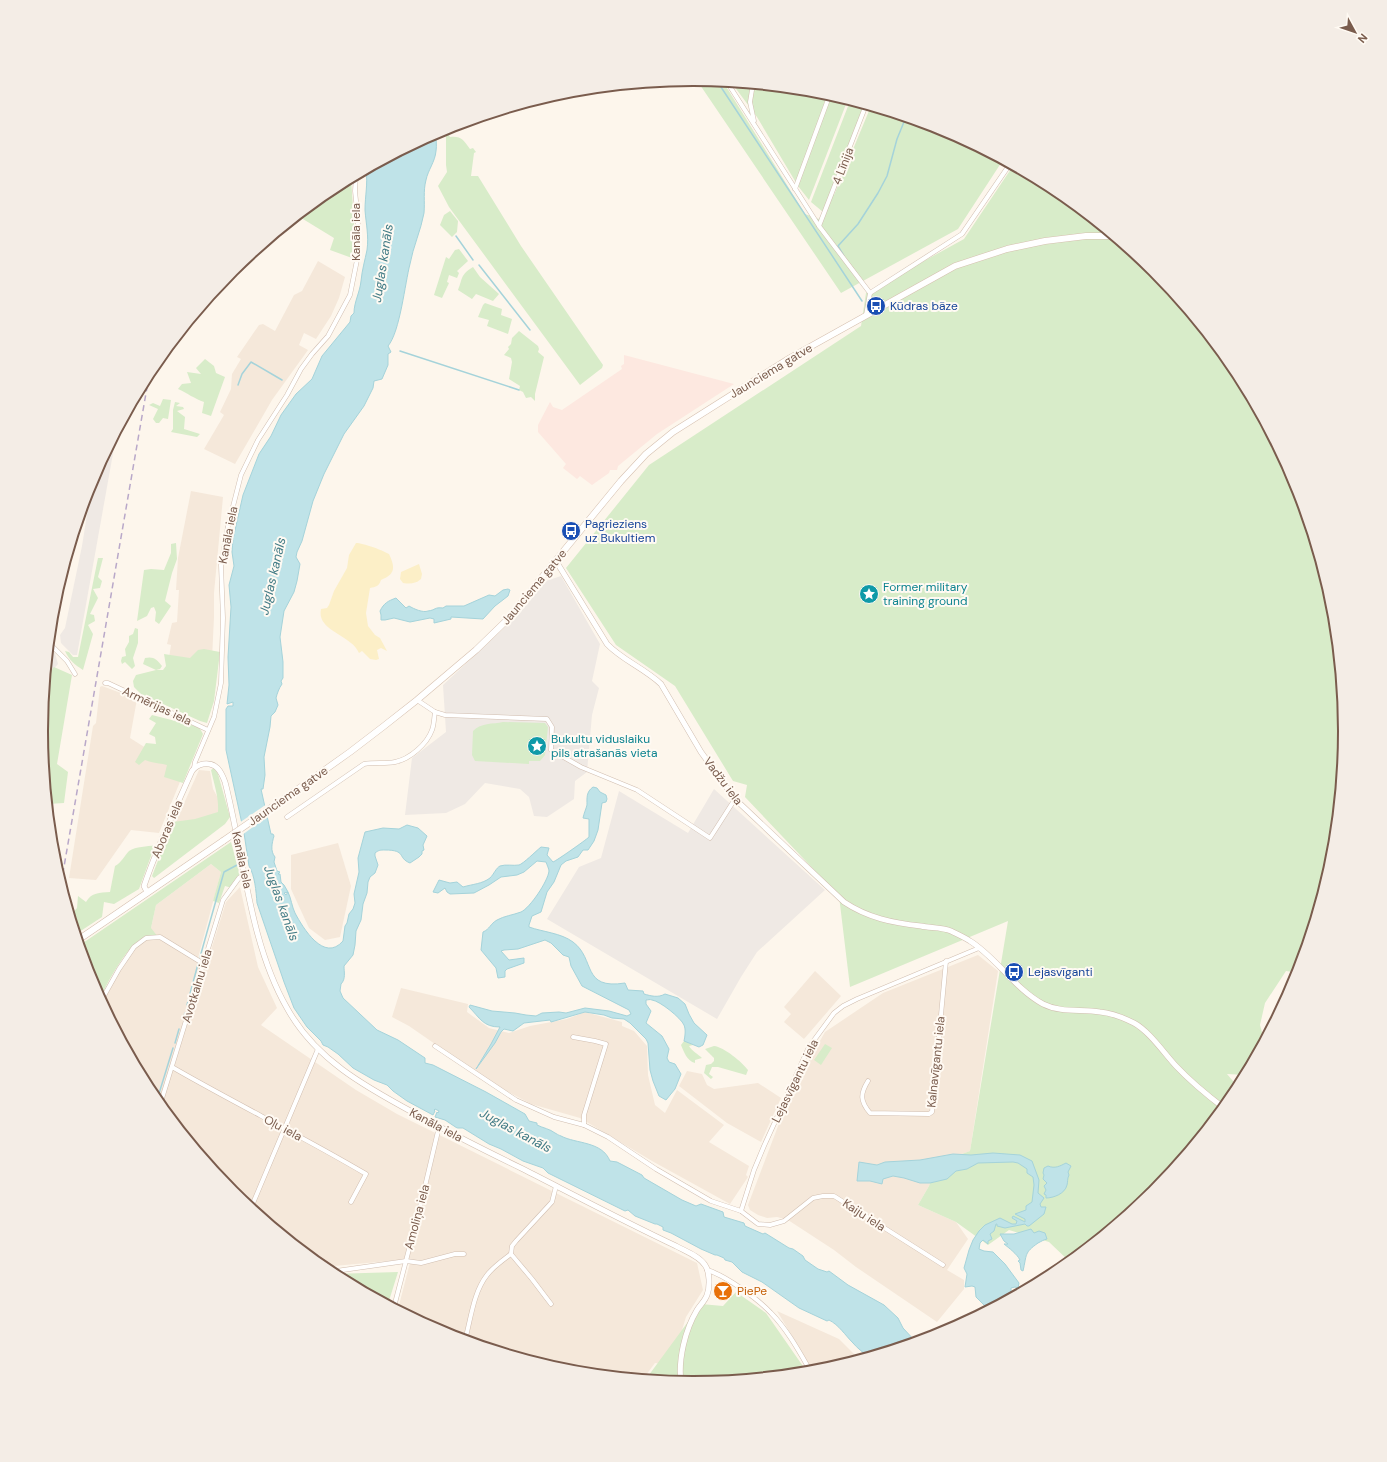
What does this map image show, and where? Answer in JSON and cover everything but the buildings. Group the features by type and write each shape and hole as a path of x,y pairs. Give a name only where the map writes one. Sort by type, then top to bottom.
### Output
{"main road":[{"name":"Jaunciema gatve","path":"82,937 350,752 417,700 476,650 507,620 621,481 646,454 673,432 759,377 954,266 1007,249 1045,241 1079,237 1107,236"}],"street":[{"path":"730,87 819,226 870,293"},
{"path":"752,89 750,102 754,124"},
{"path":"795,189 828,100"},
{"name":"4 Līnija","path":"819,226 865,108"},
{"path":"866,315 870,293 962,234 1008,167"},
{"name":"Kanāla iela","path":"194,768 195,762 214,718 222,677 223,618 221,565 228,526 241,475 258,440 287,395 301,369 328,336 350,295 357,260 358,220 356,181"},
{"name":"Vadžu iela","path":"556,561 607,644 616,654 654,677 661,684 701,752 734,799 844,902 871,917 893,923 949,930 970,941 979,948 1025,991 1044,1004 1065,1011 1099,1012 1119,1017 1135,1024 1149,1036 1202,1092 1220,1105"},
{"path":"54,648 67,661 75,674"},
{"name":"Armērijas iela","path":"105,683 108,683 208,730"},
{"path":"417,700 436,712 445,715 547,719 552,727 551,750 581,767 637,790 710,838 734,799"},
{"path":"287,817 364,764 374,762 395,762 416,752 432,731 436,712"},
{"name":"Kanāla iela","path":"194,768 210,763 215,765 222,772 230,800 254,918 271,975 296,1024 318,1049 342,1070 360,1083 439,1127 689,1254 703,1262 707,1270"},
{"name":"Aboras iela","path":"147,892 144,886 147,876 194,768"},
{"name":"Avotkalnu iela","path":"162,1098 223,900 238,878 245,874"},
{"path":"105,995 134,947 146,938 160,937 204,964"},
{"name":"Lejasvīgantu iela","path":"741,1211 761,1152 809,1047 834,1013 843,1006 857,999 979,948"},
{"name":"Kalnavīgantu iela","path":"868,1080 862,1091 864,1106 870,1113 930,1114 932,1112 946,961"},
{"path":"572,1037 595,1040 606,1044 584,1115 584,1125"},
{"name":"Kaiju iela","path":"435,1046 516,1100 554,1117 584,1125 608,1137 656,1169 711,1201 741,1211 758,1224 770,1225 784,1221 813,1198 834,1196 943,1265"},
{"path":"253,1202 318,1049"},
{"name":"Oļu iela","path":"172,1067 284,1129 324,1149 366,1174 351,1202"},
{"name":"Amoliņa iela","path":"395,1303 439,1127"},
{"path":"466,1335 481,1283 488,1273 511,1254 512,1246 552,1202 556,1186"},
{"path":"339,1271 406,1261 421,1263 454,1254 464,1254"},
{"path":"511,1254 551,1304"},
{"path":"681,1376 681,1364 685,1341 697,1310 707,1296 707,1270 717,1273 742,1289 771,1313 793,1341 807,1366"}],"shaded area":[{"path":"318,261 345,277 339,298 331,316 316,339 304,333 299,345 308,350 272,400 235,464 204,449 224,415 220,412 231,389 232,374 241,359 237,357 259,325 263,324 275,331 294,295 302,291"},
{"path":"624,355 734,384 657,434 618,466 617,470 610,470 609,473 592,485 580,476 577,479 563,468 566,464 538,432 538,425 550,402 553,407 562,410 622,369 621,366 624,364"},
{"path":"114,448 77,655 73,655 61,643 60,635 65,628 82,546 88,508 97,484"},
{"path":"191,491 223,497 214,593 211,680 169,658 171,645 167,644 172,623 177,622 179,590 176,590 178,558"},
{"path":"561,576 600,644 592,681 599,688 592,715 587,772 575,781 574,799 547,817 534,816 529,797 520,789 485,783 465,804 446,813 405,815 412,758 446,732 443,685 518,615 546,581"},
{"path":"53,652 55,653 58,664 51,672"},
{"path":"102,686 137,699 130,738 184,772 159,833 131,830 96,880 69,878 93,726 96,723 100,687"},
{"path":"199,770 210,771 213,789 227,815 173,828"},
{"path":"714,789 825,890 757,952 717,1019 547,919 579,867 601,858 619,791 688,833"},
{"path":"338,843 351,886 340,937 325,940 309,928 291,889 291,855"},
{"path":"211,864 221,872 198,958 207,963 226,902 240,887 258,967 277,1008 261,1025 356,1090 397,1114 697,1263 703,1290 686,1317 675,1365 655,1363 646,1375 609,1371 526,1355 486,1342 446,1327 399,1305 411,1259 332,1266 268,1216 208,1157 181,1124 134,1054 105,994 133,947 151,928 156,905"},
{"path":"978,955 998,971 970,1151 938,1163 929,1186 918,1205 956,1222 968,1239 947,1270 964,1280 964,1289 937,1322 856,1267 834,1250 788,1220 777,1217 767,1218 758,1215 750,1210 748,1205 791,1092 825,1032 883,993"},
{"path":"815,971 841,996 804,1039 784,1022 791,1014 784,1007"},
{"path":"401,988 468,1004 467,1012 489,1028 509,1033 530,1026 567,1019 585,1012 622,1022 622,1026 634,1031 647,1046 648,1075 655,1105 665,1113 677,1090 724,1125 709,1142 749,1166 746,1175 748,1177 730,1204 652,1161 580,1118 531,1104 490,1082 409,1026 392,1017"},
{"path":"687,1071 702,1074 707,1085 714,1089 758,1083 781,1098 761,1142 727,1123 679,1086"},
{"path":"777,1311 839,1339 856,1356 807,1366 800,1349"}],"green space":[{"path":"701,86 727,87 805,214 819,219 823,212 811,202 849,104 864,109 831,193 834,195 869,110 941,135 1001,164 958,229 841,293"},
{"path":"735,87 778,91 826,99 817,124 829,100 846,104 809,200 798,186 757,117"},
{"path":"446,135 460,138 470,149 473,148 476,152 474,153 471,176 478,176 521,246 603,365 602,368 580,385 449,207 438,186 447,172"},
{"path":"1011,169 1052,194 1086,219 1119,246 1179,305 1206,338 1253,408 1290,484 1305,524 1327,605 1338,689 1338,773 1327,857 1305,938 1292,972 1286,971 1265,1003 1260,1025 1263,1035 1253,1054 1240,1075 1227,1074 1235,1083 1206,1124 1179,1157 1119,1216 1066,1258 1049,1242 1009,1230 988,1245 956,1222 918,1205 929,1186 938,1163 970,1151 1008,921 850,987 839,896 745,797 747,785 733,781 675,686 616,645 566,568 649,465 861,326 866,293 964,239"},
{"path":"351,184 354,222 352,258 330,250 334,238 302,218"},
{"path":"450,211 458,221 457,232 452,237 440,225 444,215"},
{"path":"459,249 468,261 457,271 459,273 457,278 449,275 447,282 449,283 442,298 434,295 446,257 449,259 455,250"},
{"path":"473,267 480,277 499,294 493,301 476,294 472,299 458,290 464,275"},
{"path":"485,303 502,309 501,315 512,319 508,334 487,326 489,320 478,317"},
{"path":"519,331 538,346 538,352 544,357 535,394 535,401 531,397 526,398 523,392 519,390 520,386 509,379 512,362 511,358 504,355 509,349 508,347 511,344 512,338"},
{"path":"205,359 214,366 216,373 225,377 211,416 202,413 204,402 178,389 182,384 191,383 187,372 201,374 196,368"},
{"path":"163,399 171,400 168,419 163,418 159,423 156,423 153,419 158,409 149,405 153,403 160,406"},
{"path":"175,402 180,403 176,406 183,407 184,409 177,411 185,417 184,429 200,434 197,437 171,432 173,429 173,410"},
{"path":"176,543 177,559 165,601 171,606 159,624 155,621 156,612 154,607 151,608 147,616 137,621 144,570 164,570 171,553 171,544"},
{"path":"98,558 103,558 98,577 102,581 100,588 93,589 98,598 90,614 94,615 95,621 88,625 93,634 83,670 72,662 65,651 69,652 73,657 78,657"},
{"path":"135,628 138,629 138,643 133,658 135,666 132,669 125,662 122,664 121,661 122,657 126,656 125,649 129,642 129,636 133,634"},
{"path":"204,649 220,652 214,701 207,723 141,694 134,687 133,681 136,675 156,670 163,670 166,666 164,654 190,658 198,650"},
{"path":"145,658 153,658 162,666 160,669 156,670 143,664"},
{"path":"54,667 72,675 57,764 68,772 64,803 53,804 49,773 48,731 49,689 51,670"},
{"path":"152,715 199,727 203,734 183,783 164,777 167,765 145,760 139,765 135,762 146,743 156,744 155,737 149,734 156,723 149,719"},
{"path":"503,722 545,723 548,727 545,755 540,761 529,761 529,764 475,761 472,755 473,731 479,726"},
{"path":"214,768 218,774 230,817 225,824 154,878 152,876 173,822 195,819 218,812 217,796 211,770"},
{"path":"231,842 241,879 232,888 225,886 219,903 213,901 221,872 211,864 156,905 151,928 158,937 146,937 139,940 126,954 103,991 84,942"},
{"path":"155,845 139,889 114,904 104,902 102,917 80,931 74,911 77,908 78,896 86,902 93,895 110,892 115,866 129,851 138,847"},
{"path":"684,1041 693,1045 689,1046 702,1058 695,1060 695,1063 692,1062 686,1056 681,1045"},
{"path":"825,1044 832,1048 821,1065 814,1060"},
{"path":"714,1046 728,1052 742,1063 748,1070 746,1075 718,1067 712,1067 709,1074 713,1077 711,1079 704,1073 706,1065 711,1064 714,1061 714,1058 705,1049"},
{"path":"398,1272 389,1300 344,1274"},
{"path":"736,1292 766,1313 803,1367 736,1375 649,1375 701,1304 723,1306"}],"sand":[{"path":"356,543 372,547 389,554 393,566 392,573 381,580 377,586 370,588 366,613 368,626 375,635 380,638 387,651 381,648 377,650 379,659 376,660 370,659 362,651 359,653 352,644 326,625 322,620 321,615 321,609 327,608 329,605 334,591 347,568 349,555"},
{"path":"419,564 422,574 421,579 417,582 408,584 403,583 400,579 401,572"}],"water":[{"name":"Juglas kanāls","path":"436,140 436,151 425,184 424,213 411,258 399,319 396,330 388,346 391,352 388,354 388,365 382,379 374,381 373,388 364,406 344,434 324,474 313,501 302,541 297,552 296,557 300,564 294,592 284,611 280,637 283,678 276,698 278,705 275,712 271,716 264,757 265,775 263,789 261,789 271,834 274,836 272,852 275,857 274,862 277,871 280,872 278,874 280,874 281,882 288,892 295,913 303,927 315,941 322,946 329,948 336,947 343,941 345,926 355,903 354,894 359,872 358,858 365,832 383,828 399,829 407,825 418,828 427,836 423,845 424,850 419,857 410,863 396,851 382,850 375,853 378,865 375,873 370,877 368,882 361,920 356,931 353,955 344,966 344,978 340,991 343,998 377,1030 398,1040 425,1058 425,1063 433,1065 486,1092 525,1114 529,1121 537,1123 537,1125 551,1130 567,1139 595,1146 606,1155 610,1161 617,1162 642,1175 644,1178 682,1200 696,1206 701,1204 723,1212 724,1217 744,1223 745,1226 763,1234 765,1233 793,1249 818,1269 827,1272 829,1271 848,1285 884,1305 898,1318 903,1328 912,1338 864,1354 833,1322 829,1320 827,1321 799,1308 762,1282 742,1272 732,1262 701,1249 663,1230 663,1227 657,1224 635,1216 628,1210 625,1211 548,1173 543,1168 523,1161 489,1144 463,1128 457,1128 445,1120 435,1117 439,1111 435,1109 433,1115 407,1101 387,1085 374,1080 353,1068 338,1054 323,1045 307,1027 294,1008 257,903 254,879 249,866 244,833 226,750 226,709 228,706 233,706 233,702 227,704 229,685 228,657 231,607 229,585 234,566 232,552 233,539 243,495 259,454 271,436 281,415 296,394 312,379 322,356 350,322 351,316 354,313 368,245 365,210 366,175 408,152"},
{"path":"503,590 510,590 508,596 495,606 483,619 451,617 451,619 434,623 434,619 430,618 410,622 394,618 381,620 380,611 383,606 396,598 406,608 409,606 418,610 431,611 446,606 464,606 489,595 495,596"},
{"path":"593,787 597,788 600,792 606,795 607,799 606,802 602,803 598,830 594,841 588,850 583,850 578,857 566,861 561,865 554,882 547,892 541,912 532,916 529,927 557,935 573,942 585,957 595,978 602,982 611,984 625,983 628,990 643,991 644,994 654,996 665,994 678,998 685,1004 694,1023 707,1035 703,1045 699,1047 684,1041 684,1025 675,1014 656,1001 646,1000 646,1004 651,1011 646,1023 662,1036 669,1049 667,1058 669,1062 675,1064 681,1074 675,1089 666,1100 659,1096 653,1081 650,1070 648,1043 646,1039 624,1019 612,1018 604,1015 585,1012 551,1022 550,1020 524,1023 513,1031 504,1029 476,1069 500,1027 494,1027 486,1024 469,1007 470,1005 492,1011 536,1016 542,1013 566,1013 585,1008 609,1011 627,1016 631,1014 629,1010 582,986 571,966 569,957 563,955 551,943 545,940 518,949 501,951 509,960 524,958 524,963 505,971 505,977 498,978 496,968 481,950 483,932 497,920 525,910 534,900 548,875 549,870 546,862 537,861 524,872 517,875 501,877 474,893 450,894 445,888 438,893 433,892 439,880 450,883 457,882 463,887 484,882 490,878 500,866 519,865 541,847 549,848 547,855 553,862 589,837 589,819 583,818 587,805 588,793"},
{"path":"993,1153 1020,1155 1032,1161 1039,1180 1038,1193 1044,1198 1040,1204 1041,1207 1046,1207 1044,1214 1029,1226 1025,1224 1005,1228 997,1226 996,1224 994,1231 990,1234 992,1239 988,1241 988,1244 983,1240 980,1243 979,1249 993,1252 1005,1264 1019,1283 1018,1288 1011,1288 1011,1293 985,1306 976,1297 975,1287 965,1287 967,1274 964,1268 969,1250 973,1240 985,1225 1000,1218 1012,1224 1016,1224 1017,1221 1012,1218 1013,1216 1025,1222 1025,1219 1015,1214 1026,1210 1026,1206 1032,1202 1034,1185 1033,1177 1027,1173 1027,1169 1018,1163 1013,1162 978,1163 967,1169 956,1171 947,1179 930,1183 920,1183 893,1176 883,1179 882,1184 870,1181 857,1181 859,1162 877,1165 885,1162 920,1160 953,1154 971,1155"},
{"path":"1066,1163 1071,1166 1068,1172 1069,1175 1066,1188 1058,1195 1046,1198 1046,1195 1044,1194 1046,1190 1044,1186 1047,1183 1043,1179 1044,1168 1048,1166 1057,1167"},
{"path":"1031,1229 1034,1233 1039,1231 1045,1233 1047,1239 1030,1249 1026,1257 1023,1271 1021,1270 1020,1263 1018,1261 1020,1260 1019,1258 1004,1244 1008,1244 1004,1241 1000,1234 1014,1234"}],"pier":[{"path":"267,804 268,816 242,835 239,823"}],"waterway":[{"path":"721,87 862,301"},
{"path":"844,256 838,246 858,224 878,193 887,176 897,139 904,121"},
{"path":"456,236 473,260"},
{"path":"479,265 530,330"},
{"path":"400,351 519,390"},
{"path":"238,385 242,374 251,362 282,380"},
{"path":"200,957 224,872 237,865"},
{"path":"187,1005 198,964"},
{"path":"183,1018 185,1013"},
{"path":"175,1043 179,1029"},
{"path":"159,1093 173,1048"}],"railway":[{"path":"63,871 147,388"}],"place":[{"name":"Kūdras bāze","path":"876,306"},
{"name":"Pagrieziens uz Bukultiem","path":"571,531"},
{"name":"Former military training ground","path":"869,594"},
{"name":"Bukultu viduslaiku pils atrašanās vieta","path":"537,746"},
{"name":"Lejasvīganti","path":"1014,972"},
{"name":"PiePe","path":"723,1291"}]}
